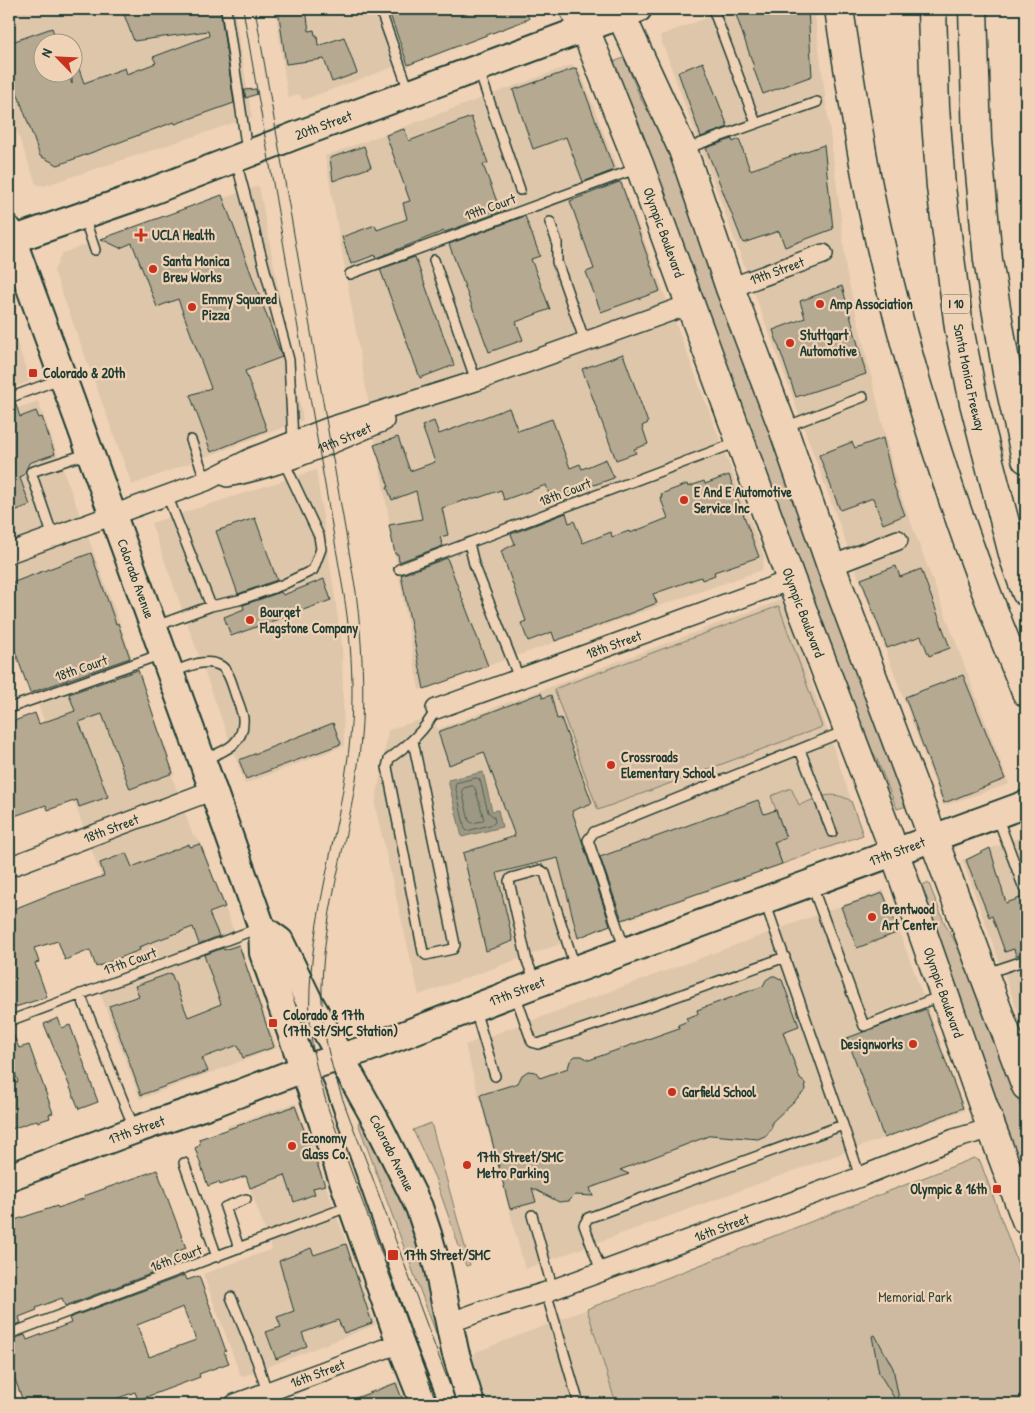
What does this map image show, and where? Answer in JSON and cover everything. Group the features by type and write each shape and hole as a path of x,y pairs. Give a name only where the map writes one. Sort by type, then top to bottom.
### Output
{"main road":[{"path":"839,9 872,206 901,326 937,452 972,555 1026,692"},
{"name":"Santa Monica Freeway","path":"932,9 940,187 959,328 974,403 1014,558 1026,592"},
{"path":"974,9 978,140 988,260 1006,373 1026,459"},
{"name":"20th Street","path":"10,237 84,215 478,68 579,19 625,11"},
{"path":"625,11 683,150 730,288 783,428 830,566 1026,1086"},
{"name":"Olympic Boulevard","path":"579,19 640,167 691,304 1026,1220"},
{"name":"Colorado Avenue","path":"10,237 262,928 263,953 400,1343 424,1404"},
{"name":"17th Street","path":"9,1178 303,1069 369,1048 525,988 1025,805"},
{"name":"Colorado Avenue","path":"262,928 280,941 309,1001 390,1148 418,1207 438,1269 455,1351 471,1404"}],"street":[{"name":"19th Street","path":"730,288 824,254"},
{"name":"19th Street","path":"9,553 206,481 253,457 347,421 476,381 691,304"},
{"name":"19th Street","path":"206,481 255,472 284,462 329,445 476,381"},
{"path":"830,566 898,540"},
{"name":"18th Street","path":"436,709 791,580"},
{"name":"18th Street","path":"9,867 213,790"},
{"name":"16th Street","path":"449,1323 482,1310 549,1291 860,1177 954,1139 992,1128"},
{"name":"16th Street","path":"235,1404 269,1398 400,1343"}],"lane":[{"path":"226,9 242,156 289,360 293,441"},
{"path":"380,9 410,93"},
{"path":"713,9 756,124"},
{"path":"478,68 520,190"},
{"path":"683,150 817,102"},
{"name":"19th Court","path":"350,274 640,167"},
{"path":"84,215 95,250"},
{"path":"550,222 557,242 557,262 585,342"},
{"path":"434,260 476,381"},
{"path":"9,398 63,379"},
{"path":"783,428 863,398"},
{"path":"191,440 206,481"},
{"name":"18th Court","path":"399,569 740,441"},
{"path":"52,537 31,472 90,452"},
{"path":"153,627 211,606 239,600 282,585 313,570 321,549 318,536 284,462"},
{"path":"167,495 211,606"},
{"path":"469,543 474,564 519,678"},
{"name":"18th Court","path":"9,705 167,664 211,663 222,666 228,673 243,717 242,731 237,741 227,750 202,760"},
{"path":"413,741 455,945 452,949 426,955 423,952 387,767 389,759 413,741 431,719 436,709"},
{"path":"625,952 588,840 594,832 848,730"},
{"path":"800,750 832,832"},
{"path":"996,815 1023,886"},
{"path":"576,970 545,873 540,870 511,878 509,882 527,961 525,988 532,1042 538,1044 785,957"},
{"path":"811,884 864,1026 944,995"},
{"path":"765,901 860,1177"},
{"name":"17th Court","path":"9,1021 262,928"},
{"path":"984,974 1026,960"},
{"path":"80,994 135,1130"},
{"path":"474,1007 495,1076"},
{"path":"601,1271 584,1225 588,1218 843,1125"},
{"path":"184,1163 217,1257"},
{"path":"239,1248 225,1207 246,1200"},
{"name":"16th Court","path":"9,1334 352,1206"},
{"path":"532,1215 549,1291 579,1404"},
{"path":"231,1297 269,1398"}],"shaded area":[{"path":"9,9 234,9 252,117 44,186 36,184 9,110"},
{"path":"275,9 540,9 541,13 303,100 299,94 288,98"},
{"path":"731,9 814,9 846,271 898,488 1009,784 943,806 660,37"},
{"path":"571,65 579,68 764,556 762,570 419,690 325,156"},
{"path":"259,186 303,420 132,485 54,271 62,253"},
{"path":"9,318 30,381 9,389"},
{"path":"38,401 175,774 172,776 192,833 201,843 277,1048 140,1099 96,982 135,967 9,626 9,411"},
{"path":"316,470 342,645 344,746 245,784 151,523"},
{"name":"Crossroads Elementary School","path":"783,599 863,835 419,995 375,806 388,730 432,716 438,729"},
{"path":"1026,835 1026,1034 962,860"},
{"name":"Garfield School","path":"884,890 965,1110 525,1269 465,1045"},
{"path":"296,1103 376,1325 241,1377 203,1274 272,1249 227,1126"},
{"path":"587,1309 616,1404 488,1404 473,1359 476,1352"},
{"path":"398,1381 406,1404 334,1404"}],"green space":[{"path":"624,58 641,99 666,142 907,806 897,809 876,757 857,727 612,64"},
{"path":"779,606 822,727 598,810 554,689"},
{"path":"791,788 799,805 819,797 831,795 844,797 851,801 863,835 782,864 774,842 786,838 771,796"},
{"path":"927,883 945,924 971,970 1026,1121 1026,1191 917,887"},
{"path":"361,1121 393,1186 412,1215 423,1250 443,1352 358,1123"},
{"path":"431,1123 470,1265 466,1266 435,1178 413,1130"},
{"name":"Memorial Park","path":"974,1158 980,1161 1026,1286 1026,1404 616,1404 587,1309"}],"water":[{"path":"483,772 492,811 498,810 502,827 462,837 448,780"}],"building":[{"path":"122,9 220,9 234,103 175,124 174,122 58,165 40,156 9,70 9,43 32,35 32,82 71,82 72,84 72,82 82,82 82,77 84,83 125,68 127,74 156,63 153,57 209,36 208,31 134,41"},
{"path":"278,9 306,9 309,31 314,30 315,35 317,35 318,46 344,37 357,73 332,82 324,59 286,64"},
{"path":"388,9 525,9 529,19 408,65"},
{"path":"734,9 808,9 812,76 763,94"},
{"path":"52,28 53,32 41,32"},
{"path":"703,62 728,127 701,137 678,72"},
{"path":"576,68 614,170 583,182 566,137 533,149 513,90"},
{"path":"256,89 257,94 246,98 244,90"},
{"path":"471,117 488,163 483,165 501,212 444,231 376,258 375,255 351,264 342,237 375,225 377,230 407,219 403,203 410,201 386,135 404,129 409,141"},
{"path":"732,139 733,142 739,139 750,170 824,145 833,229 785,247 779,231 743,243 706,148"},
{"path":"364,146 371,167 333,181 330,158"},
{"path":"619,182 621,183 660,291 601,312 586,272 594,269 570,201"},
{"path":"222,195 282,357 245,371 267,430 211,452 190,395 211,388 178,299 157,307 132,243 120,248 101,239"},
{"path":"525,216 540,256 531,259 550,309 516,322 523,340 489,352 449,244"},
{"path":"415,257 454,365 420,378 380,269"},
{"path":"842,286 866,374 796,397 773,330 805,318 800,301"},
{"path":"623,354 648,423 642,426 648,444 634,449 636,453 616,460 582,369"},
{"path":"15,402 20,417 36,411 39,418 42,417 55,454 29,463 25,473 20,478 30,505 9,513 9,404"},
{"path":"509,408 518,431 552,419 570,468 580,464 582,469 606,459 614,478 551,500 546,485 504,500 501,490 442,508 448,535 440,537 443,546 399,562 398,554 395,554 389,525 422,519 416,491 392,500 374,445 398,437 410,471 435,462 422,426 434,421 439,434"},
{"path":"883,438 894,486 905,515 883,524 873,498 840,510 819,455 852,442 855,448"},
{"path":"729,475 759,557 714,572 715,575 702,580 701,577 653,594 657,603 555,641 552,632 528,641 521,623 526,621 501,551 515,544 511,534 566,513 569,523 574,521 583,543 611,532 612,537 629,531 630,533 668,518 660,497 662,497 661,494 687,484 688,487 704,481 705,484"},
{"path":"255,518 277,580 238,594 216,531"},
{"path":"91,553 130,658 30,693 9,634 9,584"},
{"path":"447,558 488,666 424,689 401,575"},
{"path":"896,566 900,577 921,569 950,648 929,656 921,636 887,648 861,579"},
{"path":"324,579 331,600 231,636 224,617 244,609 243,605 281,592 283,595"},
{"path":"138,670 173,773 130,789 102,714 79,722 108,797 79,807 77,800 48,810 46,805 9,818 9,723 35,713 39,724 75,711 69,694"},
{"path":"963,675 1005,779 944,803 905,697"},
{"path":"541,693 543,698 551,695 557,719 561,718 592,803 572,811 610,925 578,938 558,858 497,873 513,941 486,951 463,853 515,836 484,752 449,765 438,732"},
{"path":"333,723 341,744 246,779 239,760"},
{"path":"758,800 764,814 776,810 786,838 774,842 782,864 622,920 600,857"},
{"path":"189,844 190,847 200,844 225,907 209,913 219,936 199,944 193,927 139,947 140,950 96,967 90,950 65,960 58,941 34,948 39,962 35,963 47,997 9,1009 9,911 104,876 100,863 126,853 132,867"},
{"path":"990,848 1006,903 1026,896 1026,953 1016,956 1014,949 1005,952 992,916 989,917 966,860"},
{"path":"883,893 899,932 857,948 841,907"},
{"path":"239,945 274,1047 243,1058 238,1045 202,1058 208,1071 141,1095 109,1006 139,996 135,986 171,973 188,1017 221,1004 204,955 223,948 224,950"},
{"path":"772,976 782,980 799,1026 783,1032 800,1079 805,1083 806,1090 772,1122 772,1127 767,1135 758,1139 711,1135 620,1170 629,1174 590,1188 593,1196 575,1195 569,1201 559,1202 532,1188 536,1202 510,1209 480,1095 518,1083 522,1075 528,1071 536,1072 540,1078 568,1068 570,1061 575,1056 582,1056 589,1060 679,1028 678,1025 688,1021 686,1018 698,1014 697,1010 763,986 766,980"},
{"path":"926,1009 963,1108 884,1138 847,1038"},
{"path":"58,1018 62,1028 70,1025 98,1102 79,1109 44,1024"},
{"path":"9,1027 19,1048 29,1045 53,1113 49,1114 50,1118 38,1122 37,1120 9,1130 9,1085 18,1082 9,1055"},
{"path":"295,1106 325,1185 313,1188 315,1194 294,1202 285,1175 250,1188 246,1176 220,1185 219,1182 208,1186 195,1148 200,1145 199,1139"},
{"path":"157,1170 186,1248 176,1252 180,1263 65,1306 62,1298 19,1317 21,1323 9,1327 9,1222 57,1206 58,1208 85,1198 84,1196"},
{"path":"346,1244 372,1323 344,1333 338,1320 302,1333 307,1346 276,1359 266,1332 281,1327 277,1317 294,1311 279,1261 311,1248 314,1255"},
{"path":"185,1275 187,1280 199,1276 229,1363 199,1374 200,1377 138,1400 135,1392 102,1404 24,1404 9,1363 9,1340 25,1335 27,1340 71,1323 69,1318","holes":["183,1307 196,1340 149,1357 137,1325"]},
{"path":"875,1335 893,1368 900,1404 898,1404 879,1373 872,1336"},
{"path":"396,1383 404,1404 343,1403"}],"tram line":[{"path":"243,9 344,595 351,658 352,701 350,743 312,957 310,989 312,1044 319,1078 329,1111 437,1404"},
{"path":"255,9 356,592 363,678 362,721 354,795 325,942 322,1002 327,1045 346,1109 457,1404"}],"place":[{"name":"UCLA Health","path":"141,235"},
{"name":"Santa Monica Brew Works","path":"153,269"},
{"name":"Amp Association","path":"820,304"},
{"name":"Emmy Squared Pizza","path":"192,307"},
{"name":"Stuttgart Automotive","path":"790,343"},
{"name":"Colorado & 20th","path":"33,373"},
{"name":"E And E Automotive Service Inc","path":"684,500"},
{"name":"Bourget Flagstone Company","path":"250,620"},
{"name":"Crossroads Elementary School","path":"611,765"},
{"name":"Brentwood Art Center","path":"872,917"},
{"name":"Colorado & 17th (17th St/SMC Station)","path":"273,1023"},
{"name":"Designworks","path":"913,1044"},
{"name":"Garfield School","path":"672,1092"},
{"name":"Economy Glass Co.","path":"292,1146"},
{"name":"17th Street/SMC Metro Parking","path":"467,1165"},
{"name":"Olympic & 16th","path":"997,1189"},
{"name":"17th Street/SMC","path":"393,1255"}]}
